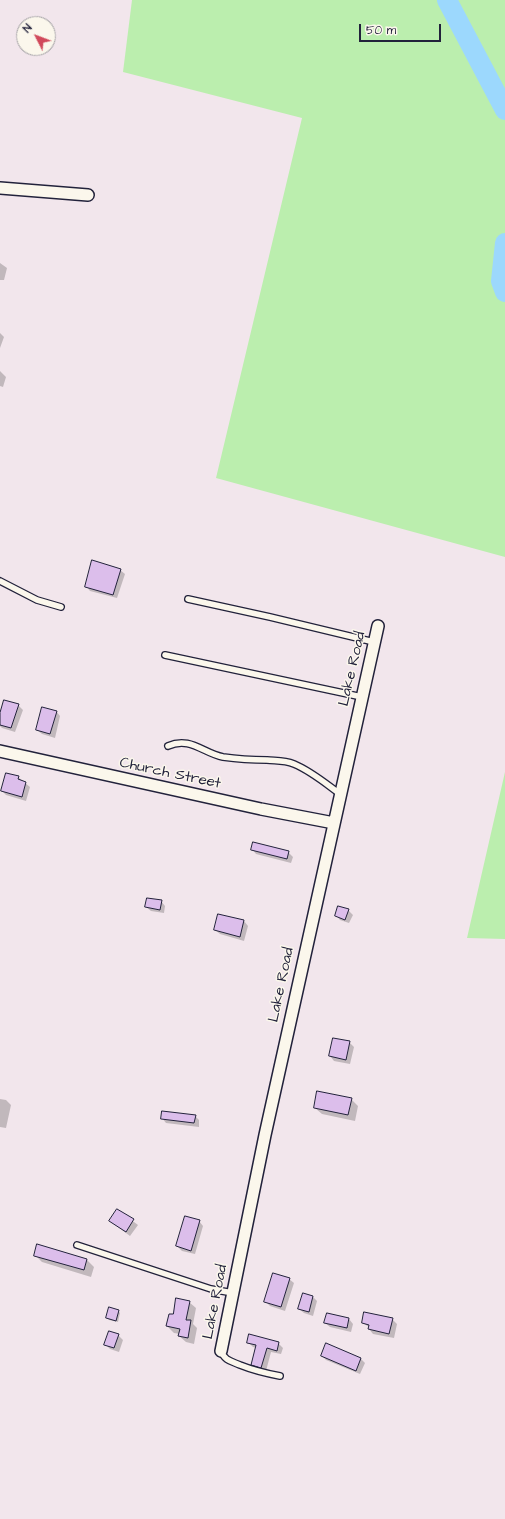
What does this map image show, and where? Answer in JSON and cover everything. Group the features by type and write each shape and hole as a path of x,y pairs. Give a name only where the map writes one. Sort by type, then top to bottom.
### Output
{"street":[{"path":"0,188 88,195"},
{"name":"Lake Road","path":"221,1351 265,1134 378,626"},
{"name":"Church Street","path":"0,751 254,807 334,823"}],"lane":[{"path":"0,581 37,600 61,607"},
{"path":"188,599 374,642"},
{"path":"165,655 362,697"},
{"path":"168,746 176,742 188,743 223,757 281,760 306,770 340,794"},
{"path":"77,1245 211,1290 233,1293"},
{"path":"221,1351 223,1357 234,1364 252,1371 280,1376"}],"green space":[{"path":"132,0 505,0 505,557 216,478 302,118 123,72"},
{"path":"505,772 505,939 467,938"}],"building":[{"path":"92,560 121,569 113,595 85,587"},
{"path":"4,700 19,704 11,728 0,725 0,713"},
{"path":"42,707 57,711 50,734 36,730"},
{"path":"6,773 19,776 18,779 26,782 22,797 1,791"},
{"path":"253,842 289,851 287,859 251,850"},
{"path":"147,898 162,900 160,910 145,907"},
{"path":"338,906 349,909 345,920 335,916"},
{"path":"218,914 244,920 240,937 214,930"},
{"path":"333,1038 350,1041 346,1060 329,1056"},
{"path":"317,1091 352,1098 348,1115 314,1108"},
{"path":"162,1111 196,1115 194,1123 161,1119"},
{"path":"117,1209 134,1219 126,1232 109,1221"},
{"path":"185,1216 200,1220 191,1251 176,1246"},
{"path":"37,1244 87,1259 84,1270 34,1256"},
{"path":"273,1273 290,1278 281,1307 264,1302"},
{"path":"303,1293 313,1296 309,1312 298,1309"},
{"path":"176,1298 190,1301 186,1320 191,1320 188,1338 178,1336 180,1329 166,1326 169,1314 173,1314"},
{"path":"109,1307 119,1310 116,1321 106,1318"},
{"path":"364,1312 393,1318 389,1334 368,1329 369,1325 362,1323"},
{"path":"327,1313 349,1318 347,1328 324,1323"},
{"path":"109,1331 119,1334 114,1348 104,1345"},
{"path":"249,1334 279,1342 277,1351 267,1348 261,1368 251,1365 256,1345 247,1343"},
{"path":"326,1343 361,1358 356,1371 321,1356"}],"waterway":[{"path":"447,0 505,110"},
{"path":"505,243 501,281 505,292"}]}
